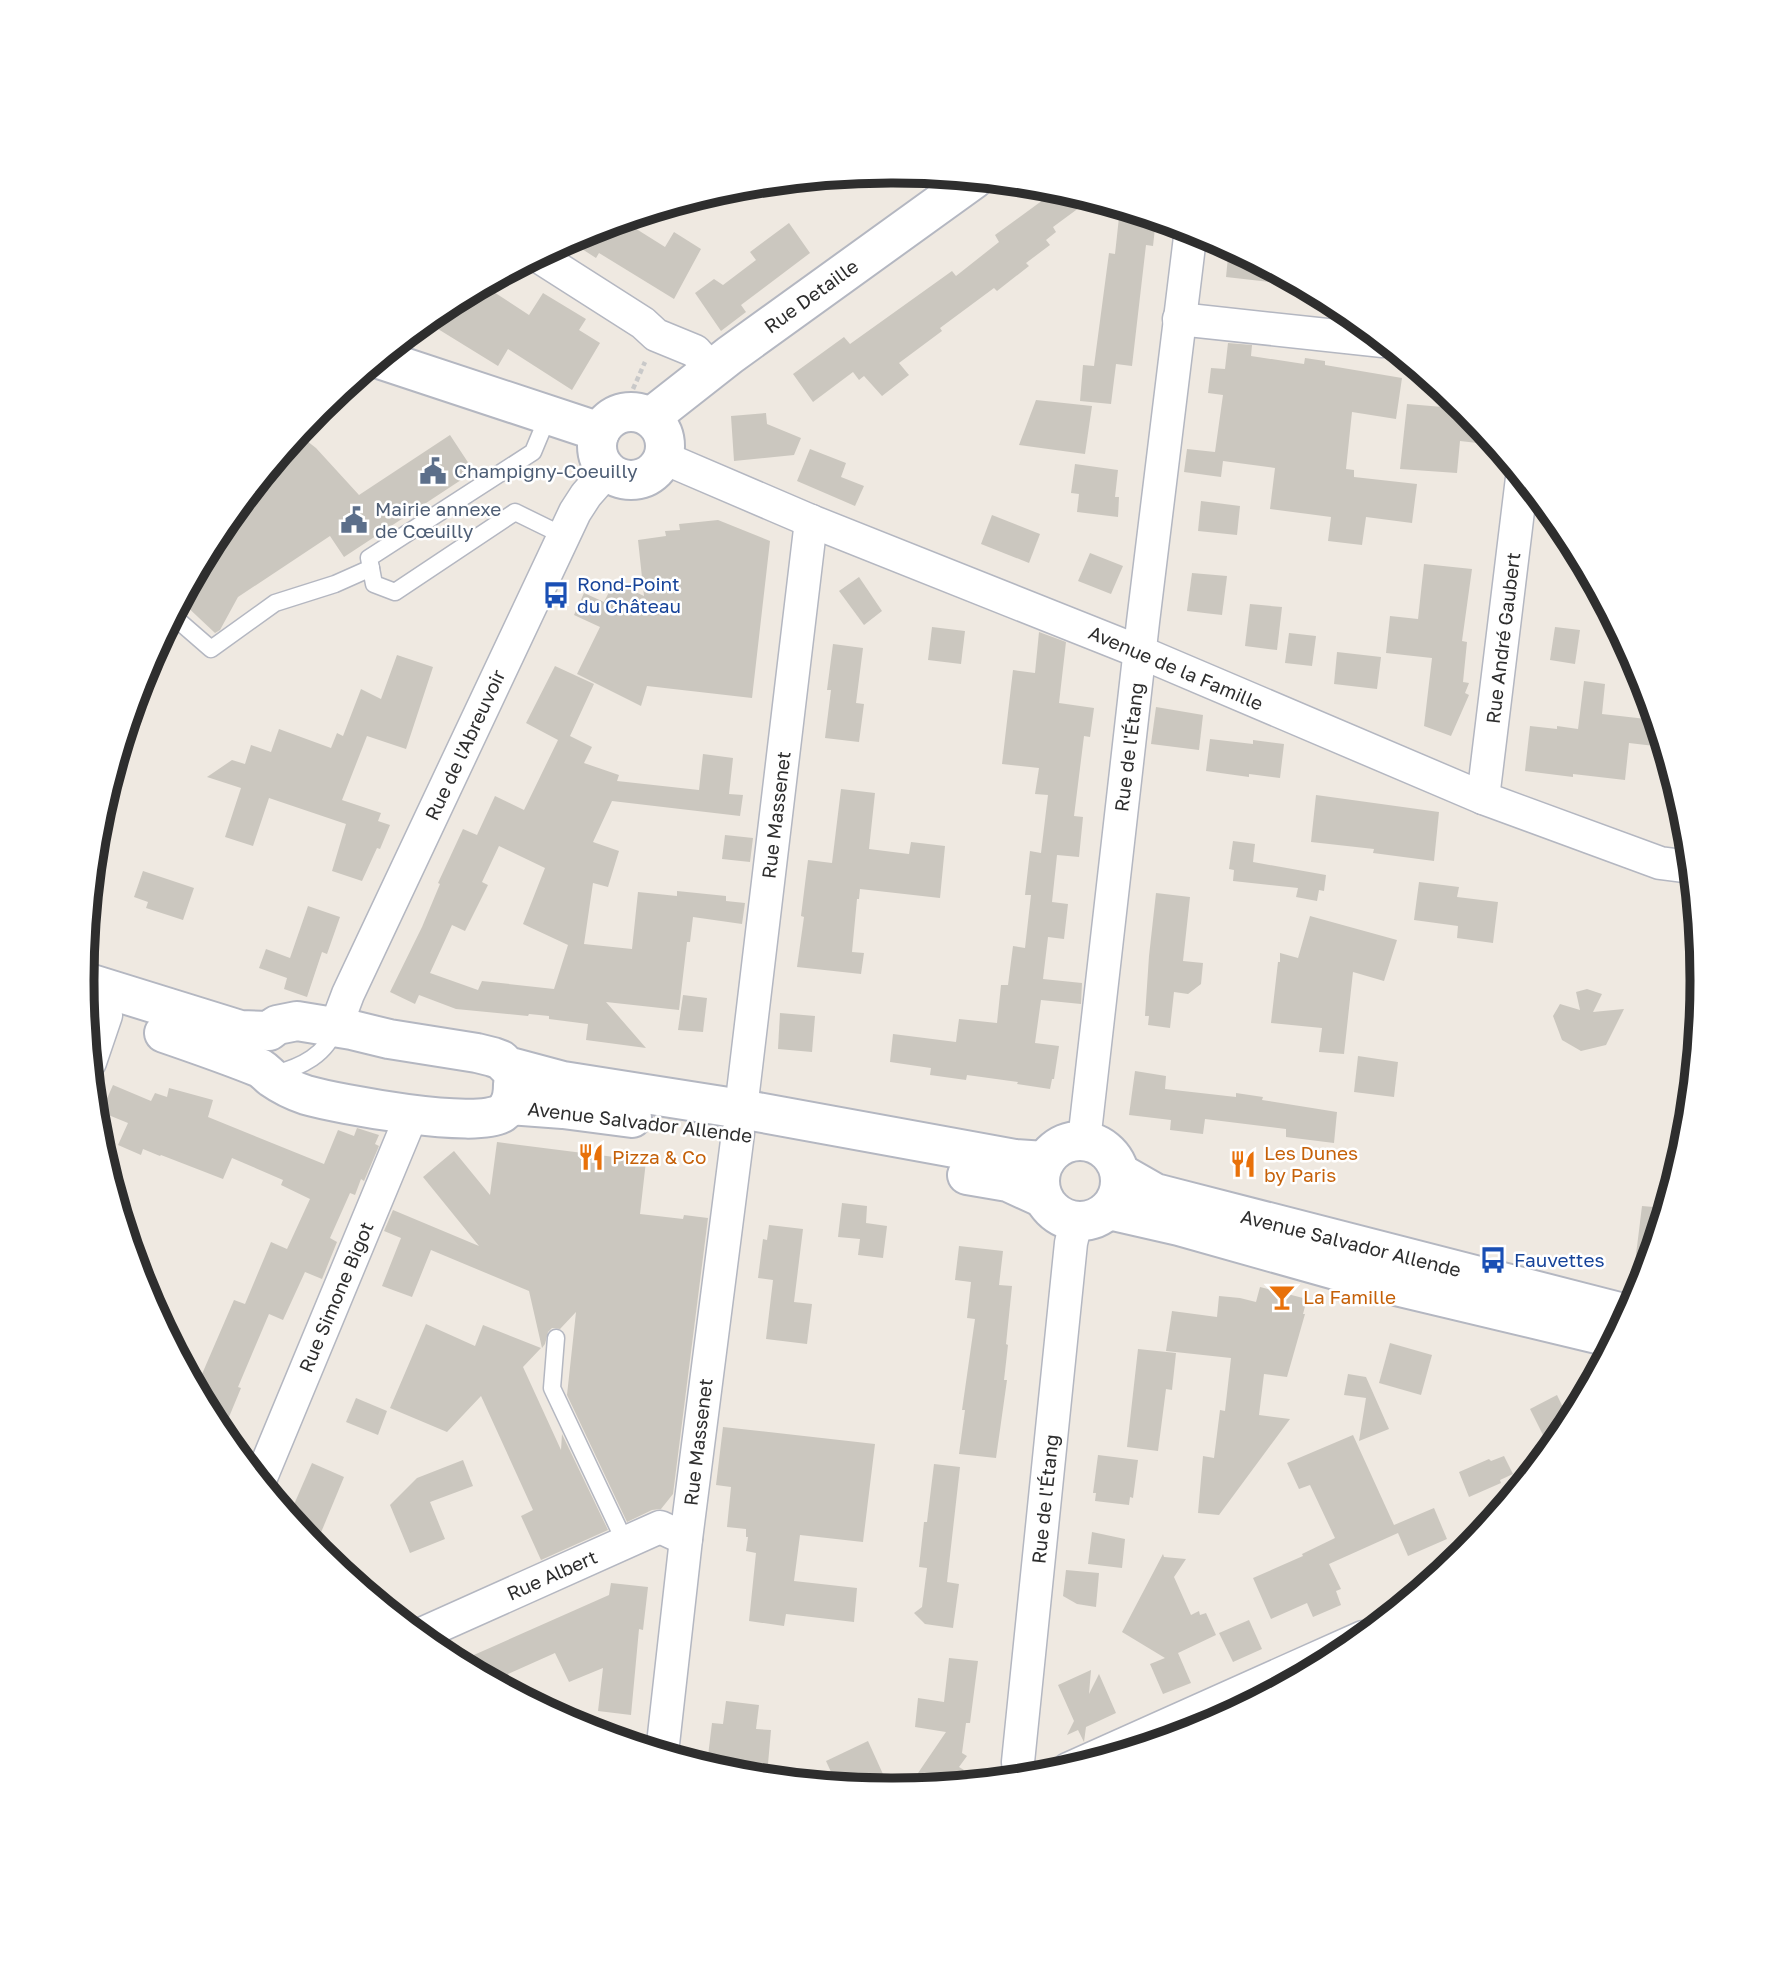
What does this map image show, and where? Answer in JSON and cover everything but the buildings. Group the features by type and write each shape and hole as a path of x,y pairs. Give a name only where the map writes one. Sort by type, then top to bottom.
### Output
{"main road":[{"name":"Rue Detaille","path":"625,421 711,369 963,187"},
{"path":"389,362 548,416 625,421 662,429 666,443 664,458 657,470 646,478 632,481 618,478 607,471 599,459 597,446 625,421"},
{"name":"Avenue Salvador Allende","path":"94,985 240,1030 268,1031 277,1025 297,1021 477,1053 501,1060 507,1066 563,1081 740,1121 778,1141 1008,1182 1044,1180 1056,1214 1179,1226 1371,1280 1605,1336"},
{"name":"Avenue Salvador Allende","path":"95,1012 234,1057 304,1094 347,1104 412,1114 481,1119 494,1117 509,1105 740,1121"},
{"path":"266,1073 258,1060 258,1050 268,1031"},
{"path":"507,1066 513,1080 509,1105"},
{"path":"1044,1180 1052,1152 1061,1145 1084,1140"},
{"name":"Avenue Salvador Allende","path":"1084,1140 1108,1151 1121,1173 1155,1193 1617,1311"},
{"path":"1092,1216 1117,1199 1121,1173"}],"street":[{"name":"Rue de l'Étang","path":"1084,1140 1189,241"},
{"path":"547,262 643,323 656,335 695,351 711,369"},
{"path":"1179,318 1365,339"},
{"name":"Avenue de la Famille","path":"664,458 811,521 1140,652 1483,798 1660,863 1681,866"},
{"name":"Rue de l'Abreuvoir","path":"336,1027 348,994 564,536 586,495 607,471"},
{"name":"Rue André Gaubert","path":"1483,798 1521,490"},
{"name":"Rue Massenet","path":"663,1744 811,521"},
{"name":"Rue Simone Bigot","path":"264,1471 412,1114"},
{"name":"Rue de l'Étang","path":"1019,1768 1071,1242 1092,1216"},
{"name":"Rue Albert","path":"430,1630 660,1527 686,1539"},
{"path":"1129,1742 1302,1664"}],"lane":[{"path":"548,416 533,452 369,558 374,584 395,592 514,512 564,536"},
{"path":"180,622 211,649 275,603 335,584 371,568"},
{"path":"266,1073 306,1063 320,1054 336,1027"},
{"path":"556,1338 552,1388 625,1542"}],"path":[{"path":"625,421 656,335"}],"place":[{"name":"Champigny-Coeuilly","path":"433,471"},
{"name":"Mairie annexe de Cœuilly","path":"354,520"},
{"name":"Rond-Point du Château","path":"556,595"},
{"name":"Pizza & Co","path":"591,1157"},
{"name":"Les Dunes by Paris","path":"1243,1164"},
{"name":"Fauvettes","path":"1493,1260"},
{"name":"La Famille","path":"1282,1297"}]}
